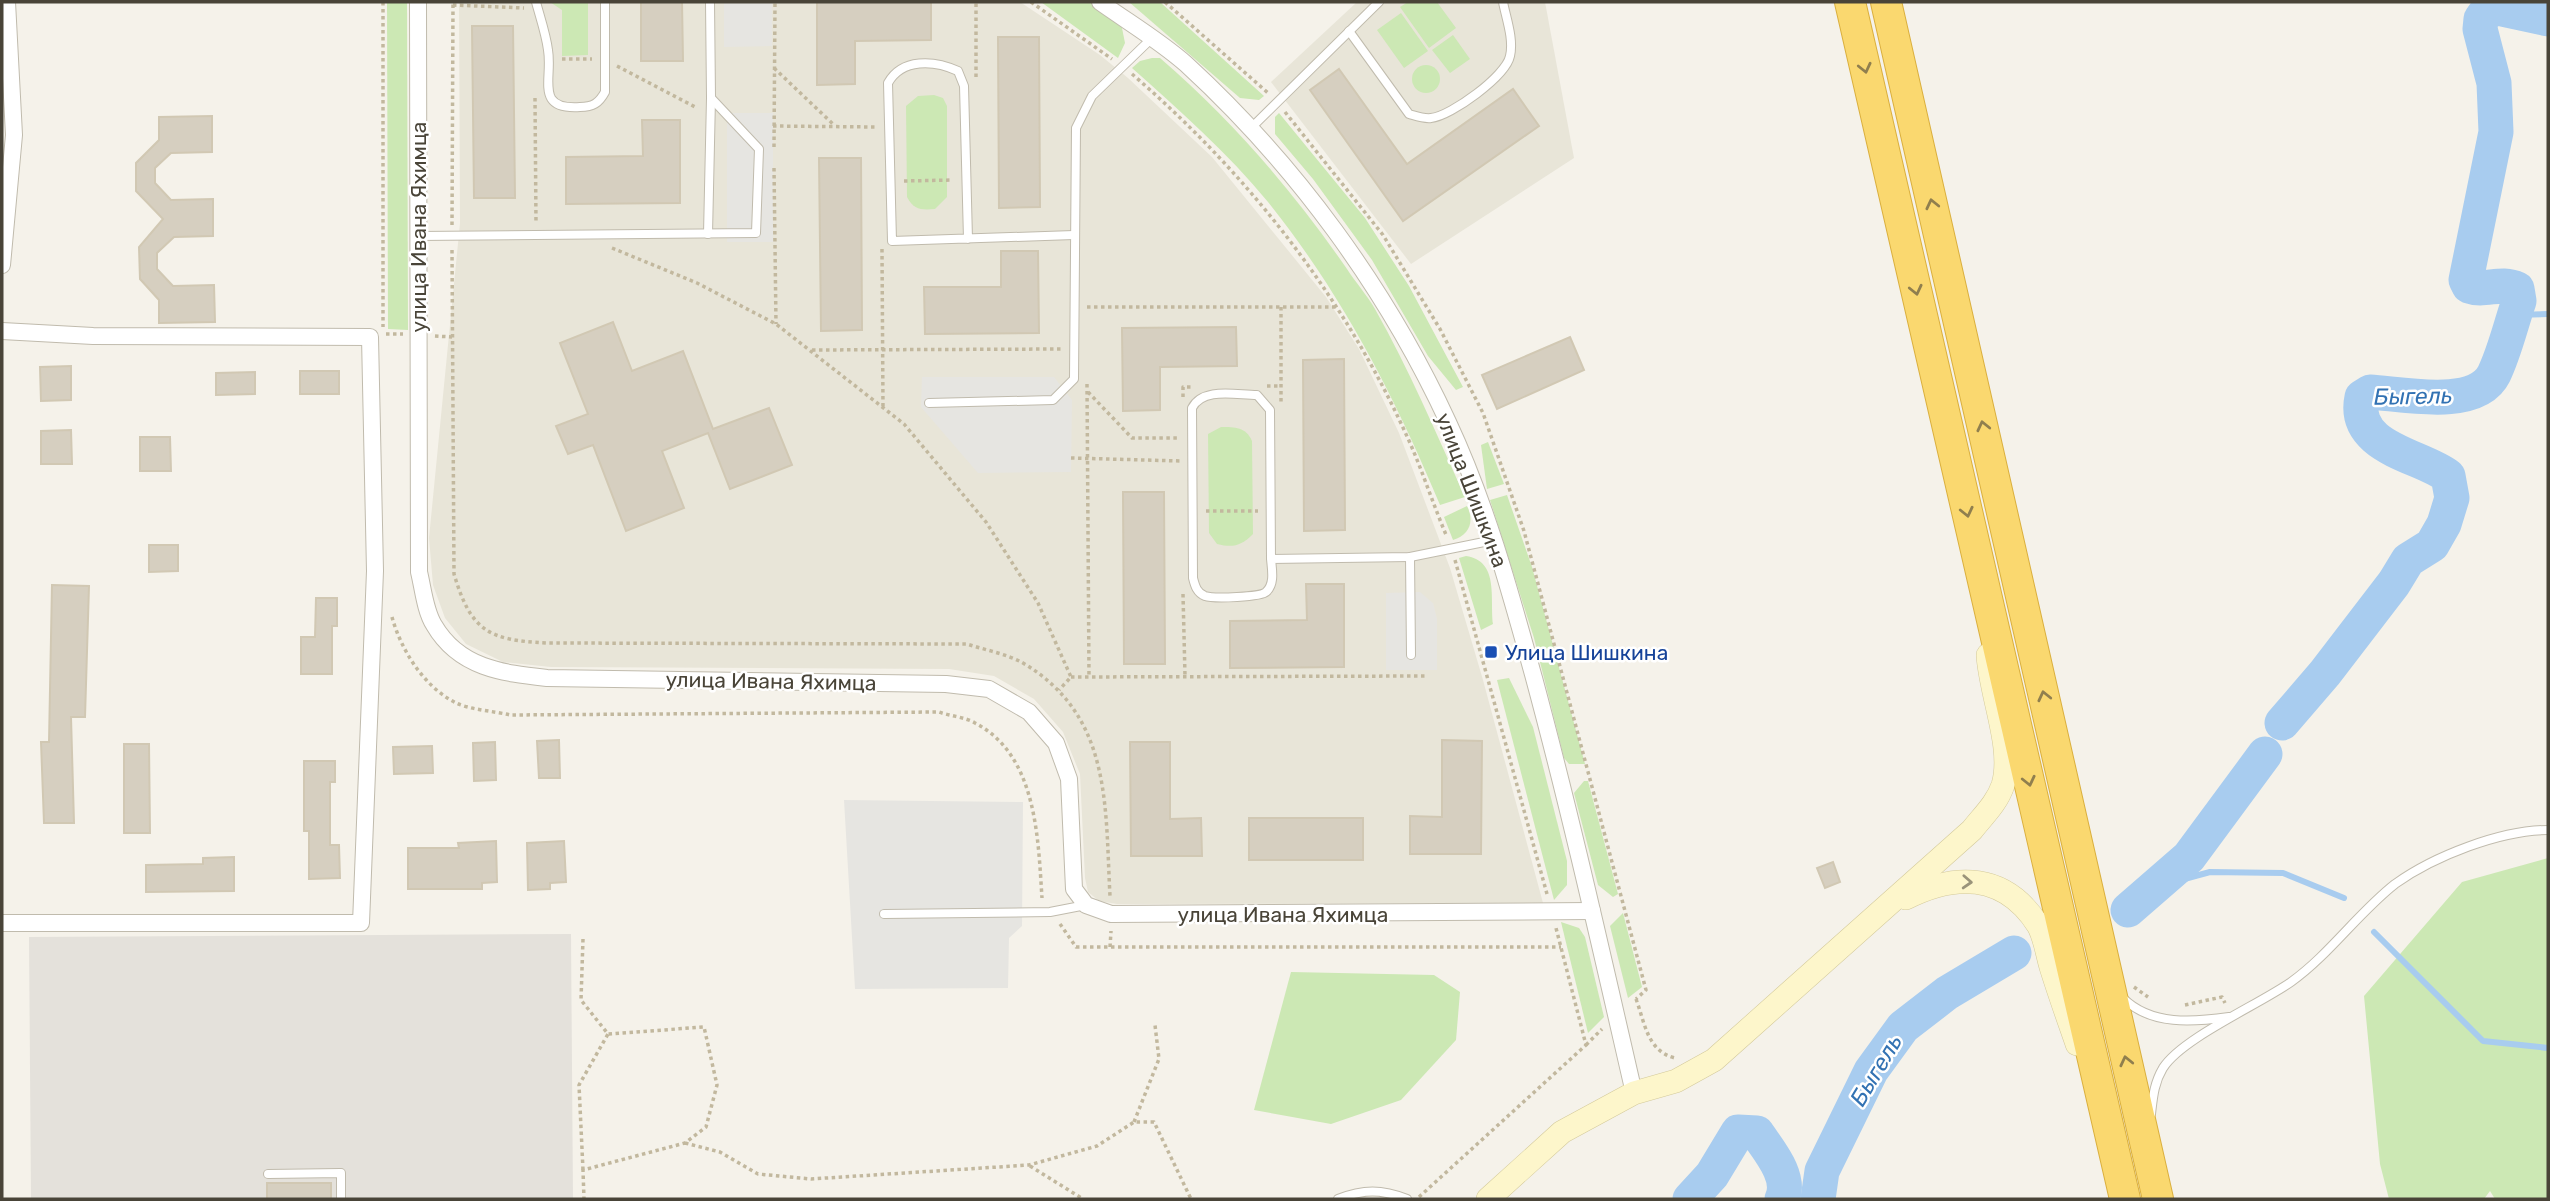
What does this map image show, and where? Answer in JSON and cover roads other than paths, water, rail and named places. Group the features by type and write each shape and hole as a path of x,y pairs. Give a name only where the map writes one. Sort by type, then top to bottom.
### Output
{"highway":[{"path":"1850,2 2125,1199"},
{"path":"1886,2 2118,979 2147,1151 2158,1199"}],"street":[{"path":"2,265 13,135 7,2"},
{"name":"улица Ивана Яхимца","path":"418,2 419,572 433,624 459,654 498,673 547,678 946,684 989,689 1029,712 1056,743 1069,779 1074,889 1086,905 1111,914 1592,911"},
{"name":"улица Шишкина","path":"1100,2 1183,62 1251,128 1325,216 1390,313 1448,422 1494,540 1562,780 1634,1093"},
{"path":"2,331 93,336 370,337 375,571 361,923 2,923"},
{"path":"1488,1199 1562,1132 1634,1093 1676,1081 1714,1060 1972,830 1994,804 2003,785 2006,761 1989,672 1986,596"},
{"path":"1881,909 1932,885 1962,880 1989,884 2014,898 2039,926 2116,1160"}],"lane":[{"path":"536,2 548,59 548,94 554,104 565,108 590,107 601,101 605,92 605,2"},
{"path":"708,234 710,2"},
{"path":"1251,128 1378,2"},
{"path":"1349,30 1409,114 1429,119 1447,114 1502,73 1510,57 1511,42 1503,2"},
{"path":"929,403 1053,400 1074,379 1076,128 1092,96 1151,39"},
{"path":"968,239 964,86 958,71 943,64 910,64 895,71 888,83 892,241 968,239 1074,235"},
{"path":"417,236 756,233 759,149 711,99"},
{"path":"1206,395 1256,395 1270,410 1272,559 1272,580 1268,591 1259,596 1205,596 1196,590 1192,408 1197,399 1206,395"},
{"path":"1272,559 1410,556 1494,540"},
{"path":"1410,556 1412,655"},
{"path":"2147,1151 2154,1087 2165,1066 2232,1016 2292,982 2396,884 2451,854 2520,830 2548,830"},
{"path":"884,914 1051,912 1086,905"},
{"path":"2118,979 2130,1005 2143,1013 2169,1020 2196,1022 2232,1016"},
{"path":"268,1174 341,1173 341,1199"},
{"path":"1338,1199 1363,1191 1387,1191 1407,1199"}],"waterway":[{"name":"Быгель","path":"2282,723 2325,673 2394,583 2408,560 2432,545 2444,524 2452,498 2448,476 2377,439 2367,428 2361,414 2362,397 2370,392 2419,397 2456,396 2485,385 2494,374 2519,301 2517,289 2505,286 2475,288 2469,286 2466,280 2496,132 2494,83 2480,29 2481,19 2486,12 2497,8 2548,19"},
{"path":"2514,315 2548,314"},
{"name":"Быгель","path":"2128,910 2189,857 2265,754"},
{"path":"2155,887 2210,872 2283,873 2344,898"},
{"path":"2374,932 2483,1041 2548,1048"},
{"name":"Быгель","path":"1818,1199 1822,1171 1871,1071 1903,1027 1947,993 2014,953"},
{"name":"Быгель","path":"1690,1199 1712,1175 1738,1132 1757,1133 1773,1156 1784,1182 1782,1199"}],"place":[{"name":"Улица Шишкина","path":"1491,652"}]}
